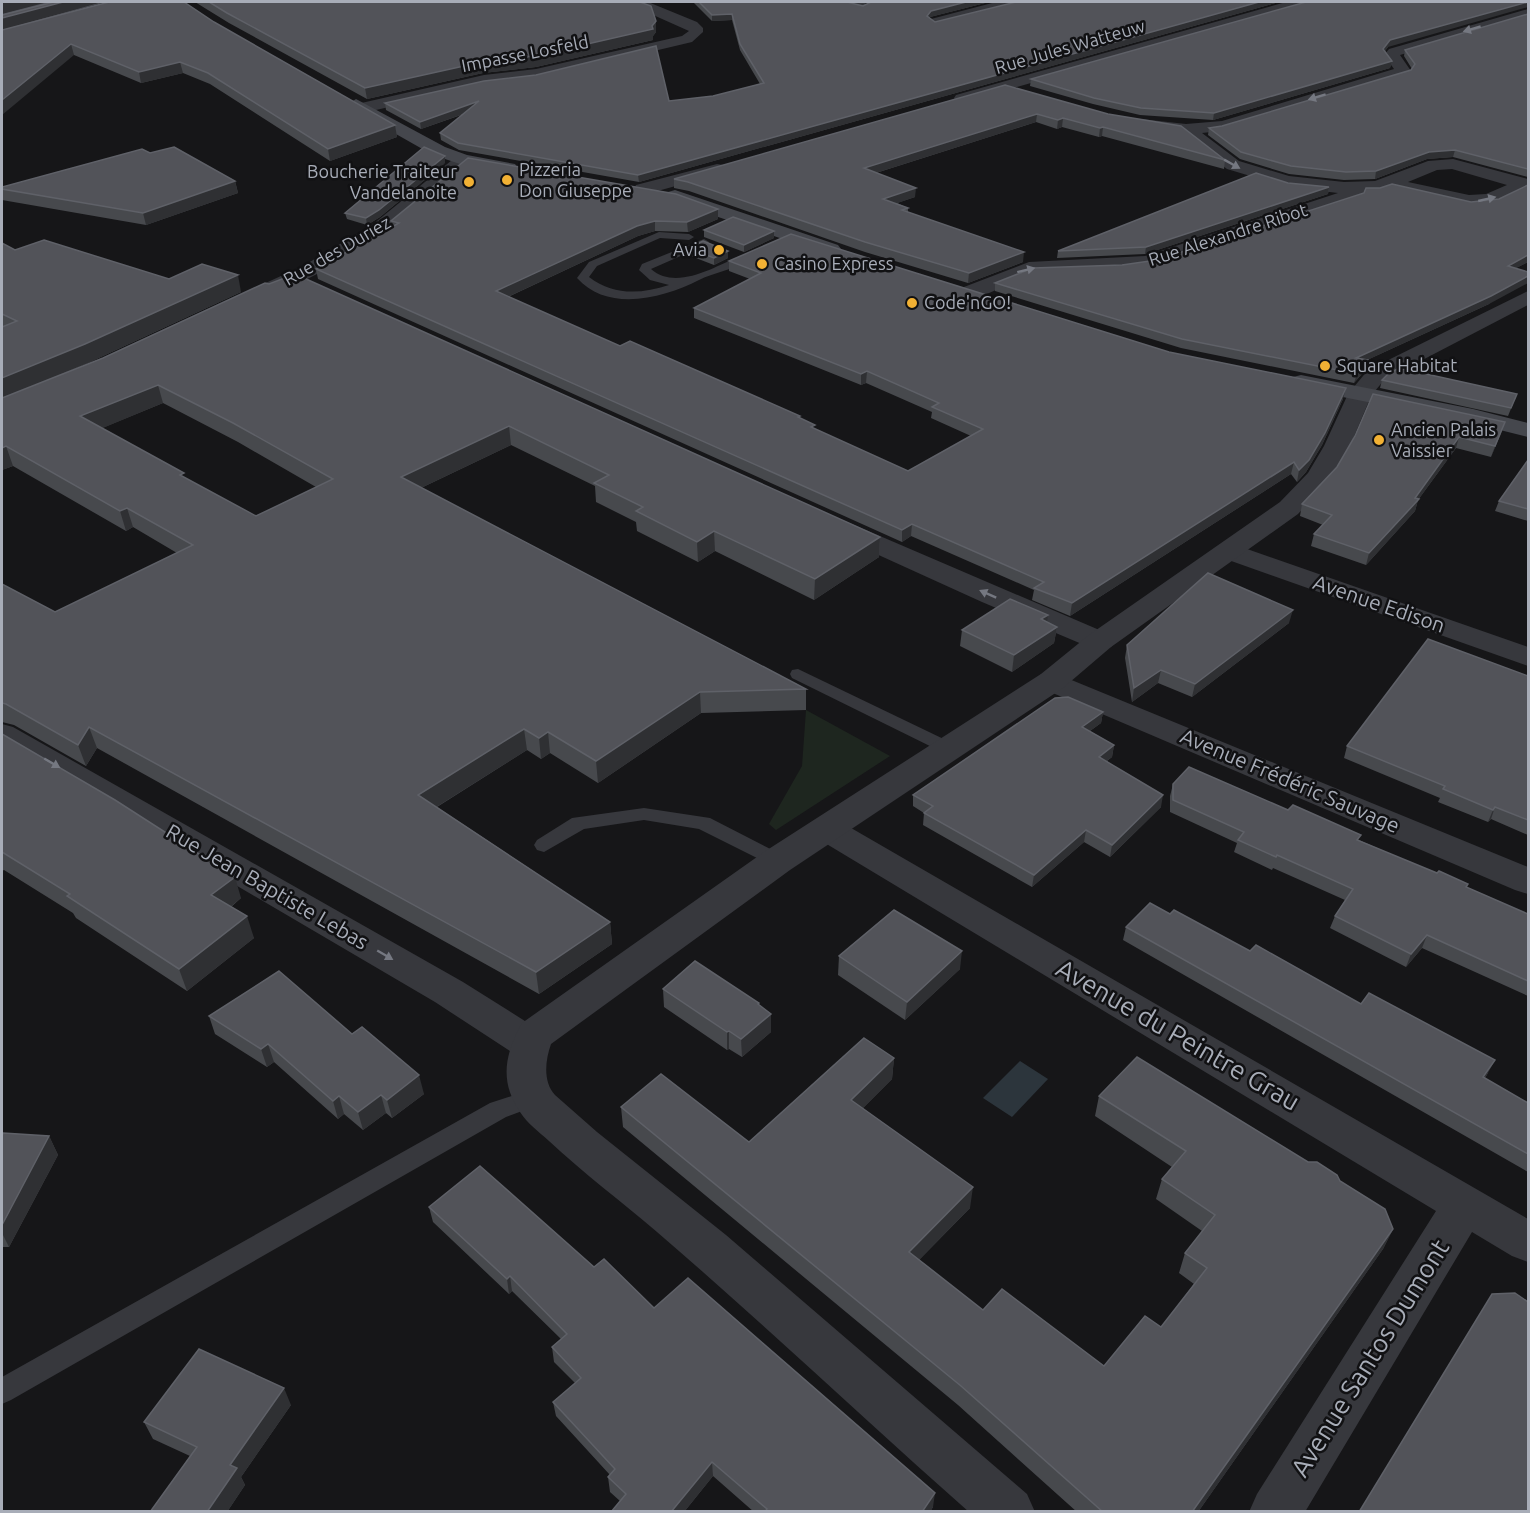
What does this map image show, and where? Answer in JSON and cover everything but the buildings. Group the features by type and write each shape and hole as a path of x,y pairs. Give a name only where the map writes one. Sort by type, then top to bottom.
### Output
{"main road":[{"path":"2,15 50,2"},
{"path":"2,20 69,2"},
{"path":"344,97 439,151 463,160 525,171"},
{"path":"635,188 681,197 721,223 792,236 849,255"},
{"path":"963,289 1002,301"},
{"path":"1283,378 1528,430"}],"street":[{"name":"Impasse Losfeld","path":"363,108 484,80 536,74 687,39 695,34 696,28 692,25 640,2"},
{"path":"936,22 1011,2"},
{"name":"Rue Jules Watteuw","path":"946,103 1300,2"},
{"path":"1120,118 1155,126 1186,129 1223,126 1403,71 1392,55 1394,52 1528,13"},
{"path":"1003,86 1035,95"},
{"path":"1186,129 1210,145 1224,159 1245,170 1306,184 1344,188 1384,185 1469,201 1489,200 1527,184"},
{"name":"Rue des Duriez","path":"237,304 293,278 379,229 463,160"},
{"name":"Rue Alexandre Ribot","path":"963,289 1029,268 1148,262 1384,185 1434,165 1453,164 1527,184"},
{"path":"635,188 728,165"},
{"path":"293,278 325,293"},
{"path":"993,1507 668,1214 565,1131 533,1098 526,1070 526,1056 530,1044 536,1034 777,861 1052,681 1100,641 1230,551 1300,499 1318,477 1336,446 1366,384 1386,368 1528,297"},
{"path":"819,517 992,596 1100,641"},
{"name":"Avenue Edison","path":"1230,551 1528,657"},
{"name":"Avenue Frédéric Sauvage","path":"1052,681 1528,881"},
{"name":"Rue Jean Baptiste Lebas","path":"2,734 450,992 530,1044"},
{"name":"Avenue du Peintre Grau","path":"827,829 1528,1242"},
{"name":"Avenue Santos Dumont","path":"1275,1512 1465,1204"}],"lane":[{"path":"689,237 721,223"},
{"path":"659,235 689,237 749,256 668,290 646,295 614,295 594,288 583,278 593,264 659,235"},
{"path":"773,245 792,236"},
{"path":"692,280 662,280 648,275 645,270 646,266 714,246"},
{"path":"798,674 948,748"},
{"path":"544,845 579,823 644,814 704,823 777,861"},
{"path":"2,1391 498,1110 533,1098"}],"shaded area":[{"path":"806,710 890,756 776,830 769,824 802,766"},
{"path":"1020,1061 1048,1079 1012,1117 983,1098"}],"tram line":[{"path":"2,30 103,2"}],"place":[{"name":"Pizzeria Don Giuseppe","path":"507,180"},
{"name":"Boucherie Traiteur Vandelanoite","path":"469,182"},
{"name":"Avia","path":"719,250"},
{"name":"Casino Express","path":"762,264"},
{"name":"Code'nGO!","path":"912,303"},
{"name":"Square Habitat","path":"1325,366"},
{"name":"Ancien Palais Vaissier","path":"1379,440"}]}
